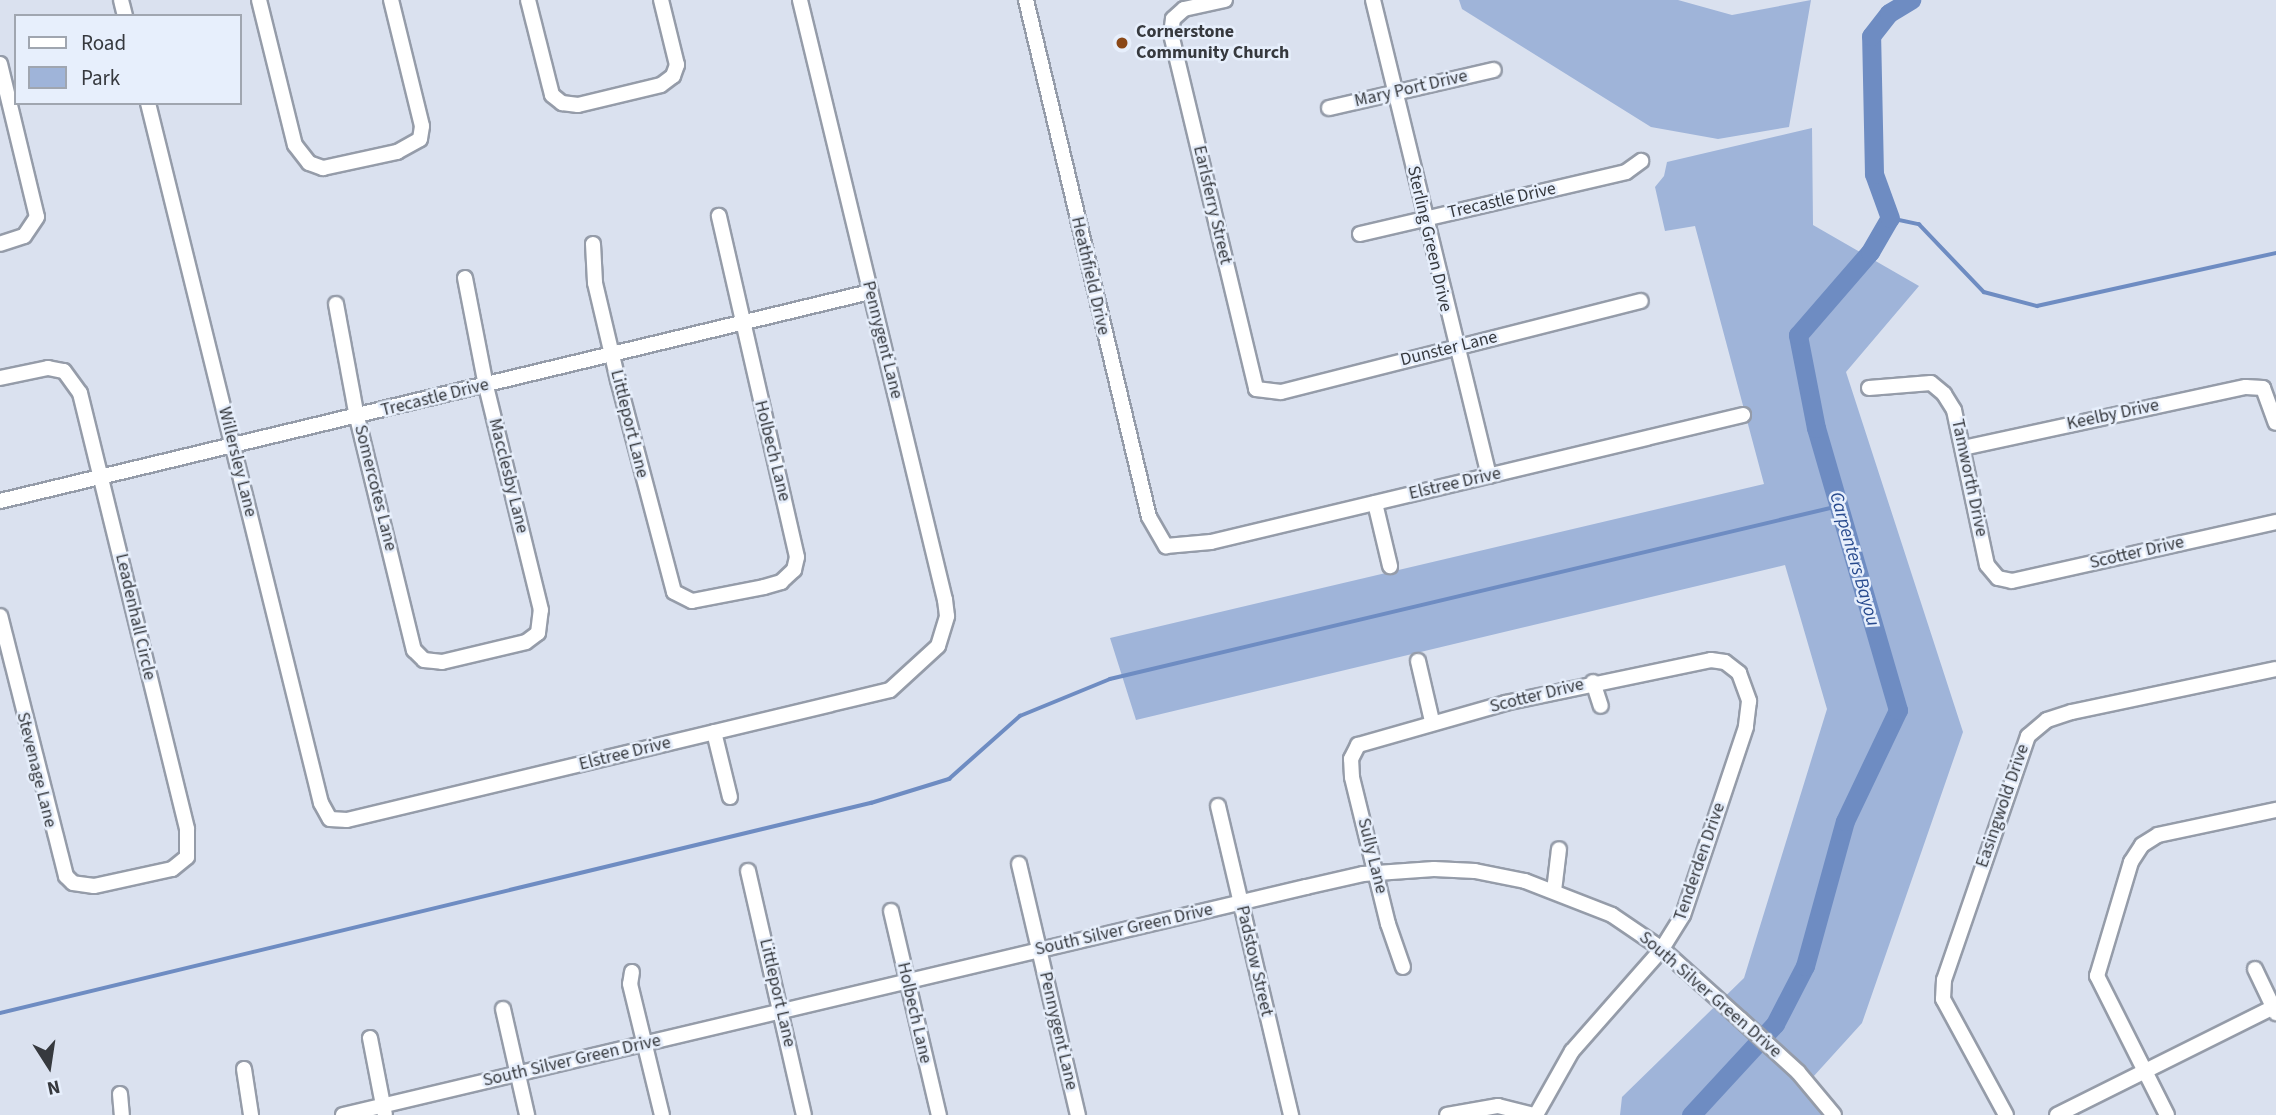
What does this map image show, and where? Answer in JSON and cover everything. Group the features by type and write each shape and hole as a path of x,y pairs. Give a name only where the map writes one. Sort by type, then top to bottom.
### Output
{"street":[{"path":"259,0 295,145 309,163 323,168 412,147 422,126 391,0"},
{"path":"528,0 552,96 562,103 578,105 661,85 673,76 677,65 661,0"},
{"name":"Pennygent Lane","path":"800,0 945,600 947,616 938,646 914,671"},
{"name":"Heathfield Drive","path":"1026,0 1149,517 1166,547"},
{"name":"Earlsferry Street","path":"1224,0 1184,9 1173,19 1171,34 1256,389"},
{"name":"Sterling Green Drive","path":"1373,0 1454,348 1489,476"},
{"path":"0,64 37,217 24,236 0,244"},
{"name":"Mary Port Drive","path":"1328,108 1494,70"},
{"name":"Willersley Lane","path":"148,105 321,803 330,819"},
{"name":"Trecastle Drive","path":"1360,234 1626,172 1641,162"},
{"name":"Holbech Lane","path":"682,600 764,587 781,582 794,570 794,537 740,324 719,216"},
{"name":"Littleport Lane","path":"593,244 595,283 667,578 682,600"},
{"name":"Macclesby Lane","path":"430,662 526,642 538,633 541,610 486,386 465,278"},
{"name":"Trecastle Drive","path":"0,501 870,292"},
{"name":"Dunster Lane","path":"1256,389 1280,392 1641,301"},
{"name":"Somercotes Lane","path":"336,304 357,416 414,650 430,662"},
{"name":"Leadenhall Circle","path":"0,378 48,368 64,371 72,380 83,403 187,829 187,857 172,869 94,886 69,880"},
{"name":"Tamworth Drive","path":"1869,388 1931,383 1954,410 1987,565 1998,578"},
{"name":"Keelby Drive","path":"1963,448 2246,387 2263,388 2276,423"},
{"name":"Elstree Drive","path":"1166,547 1211,542 1743,415"},
{"path":"1375,503 1390,566"},
{"name":"Scotter Drive","path":"1998,578 2012,581 2276,522"},
{"name":"Stevenage Lane","path":"0,616 56,852 69,880"},
{"path":"1418,661 1432,721"},
{"name":"Scotter Drive","path":"1357,746 1432,721 1592,682 1721,661"},
{"name":"Tenderden Drive","path":"1535,1115 1572,1051 1662,949 1683,915 1749,713 1739,673 1721,661"},
{"name":"Easingwold Drive","path":"2006,1115 1946,1009 1944,980 2028,736 2047,720 2072,712 2276,669"},
{"name":"Elstree Drive","path":"330,819 347,820 890,690 914,671"},
{"path":"1592,682 1601,706"},
{"path":"714,732 730,797"},
{"name":"Sully Lane","path":"1357,746 1350,767 1403,967"},
{"name":"Padstow Street","path":"1218,806 1291,1115"},
{"path":"2167,1115 2097,976 2131,862 2142,845 2158,835 2276,810"},
{"path":"1554,891 1559,849"},
{"name":"Pennygent Lane","path":"1019,864 1078,1115"},
{"name":"Littleport Lane","path":"748,871 783,1012 804,1115"},
{"name":"South Silver Green Drive","path":"343,1115 384,1110 645,1043 1376,872 1475,871 1554,891 1612,915 1662,949 1740,1019 1798,1072 1834,1115"},
{"name":"Holbech Lane","path":"891,911 939,1115"},
{"path":"2057,1115 2275,1009 2255,970"},
{"path":"632,972 630,984 662,1115"},
{"path":"503,1009 527,1115"},
{"path":"370,1038 384,1110"},
{"path":"244,1069 251,1115"},
{"path":"120,1094 122,1115"},
{"path":"1447,1115 1498,1106 1535,1115"}],"green space":[{"path":"1459,0 1678,0 1732,15 1811,0 1789,127 1718,139 1651,127 1462,9"},
{"path":"1812,128 1813,225 1919,286 1846,372 1963,732 1862,1023 1803,1088 1824,1115 1620,1115 1622,1097 1744,978 1827,709 1785,565 1136,720 1110,638 1764,484 1695,226 1665,231 1655,187 1664,176 1667,162"}],"waterway":[{"name":"Carpenters Bayou","path":"1691,1115 1775,1024 1805,966 1845,821 1898,710 1816,428 1798,335 1870,252 1890,218 1874,174 1871,36 1889,13 1911,0"},
{"path":"1890,218 1919,224 1984,292 2037,306 2276,253"},
{"path":"0,1013 871,803 949,779 1020,716 1110,679 1839,506"}],"place":[{"name":"Cornerstone Community Church","path":"1122,43"}]}
